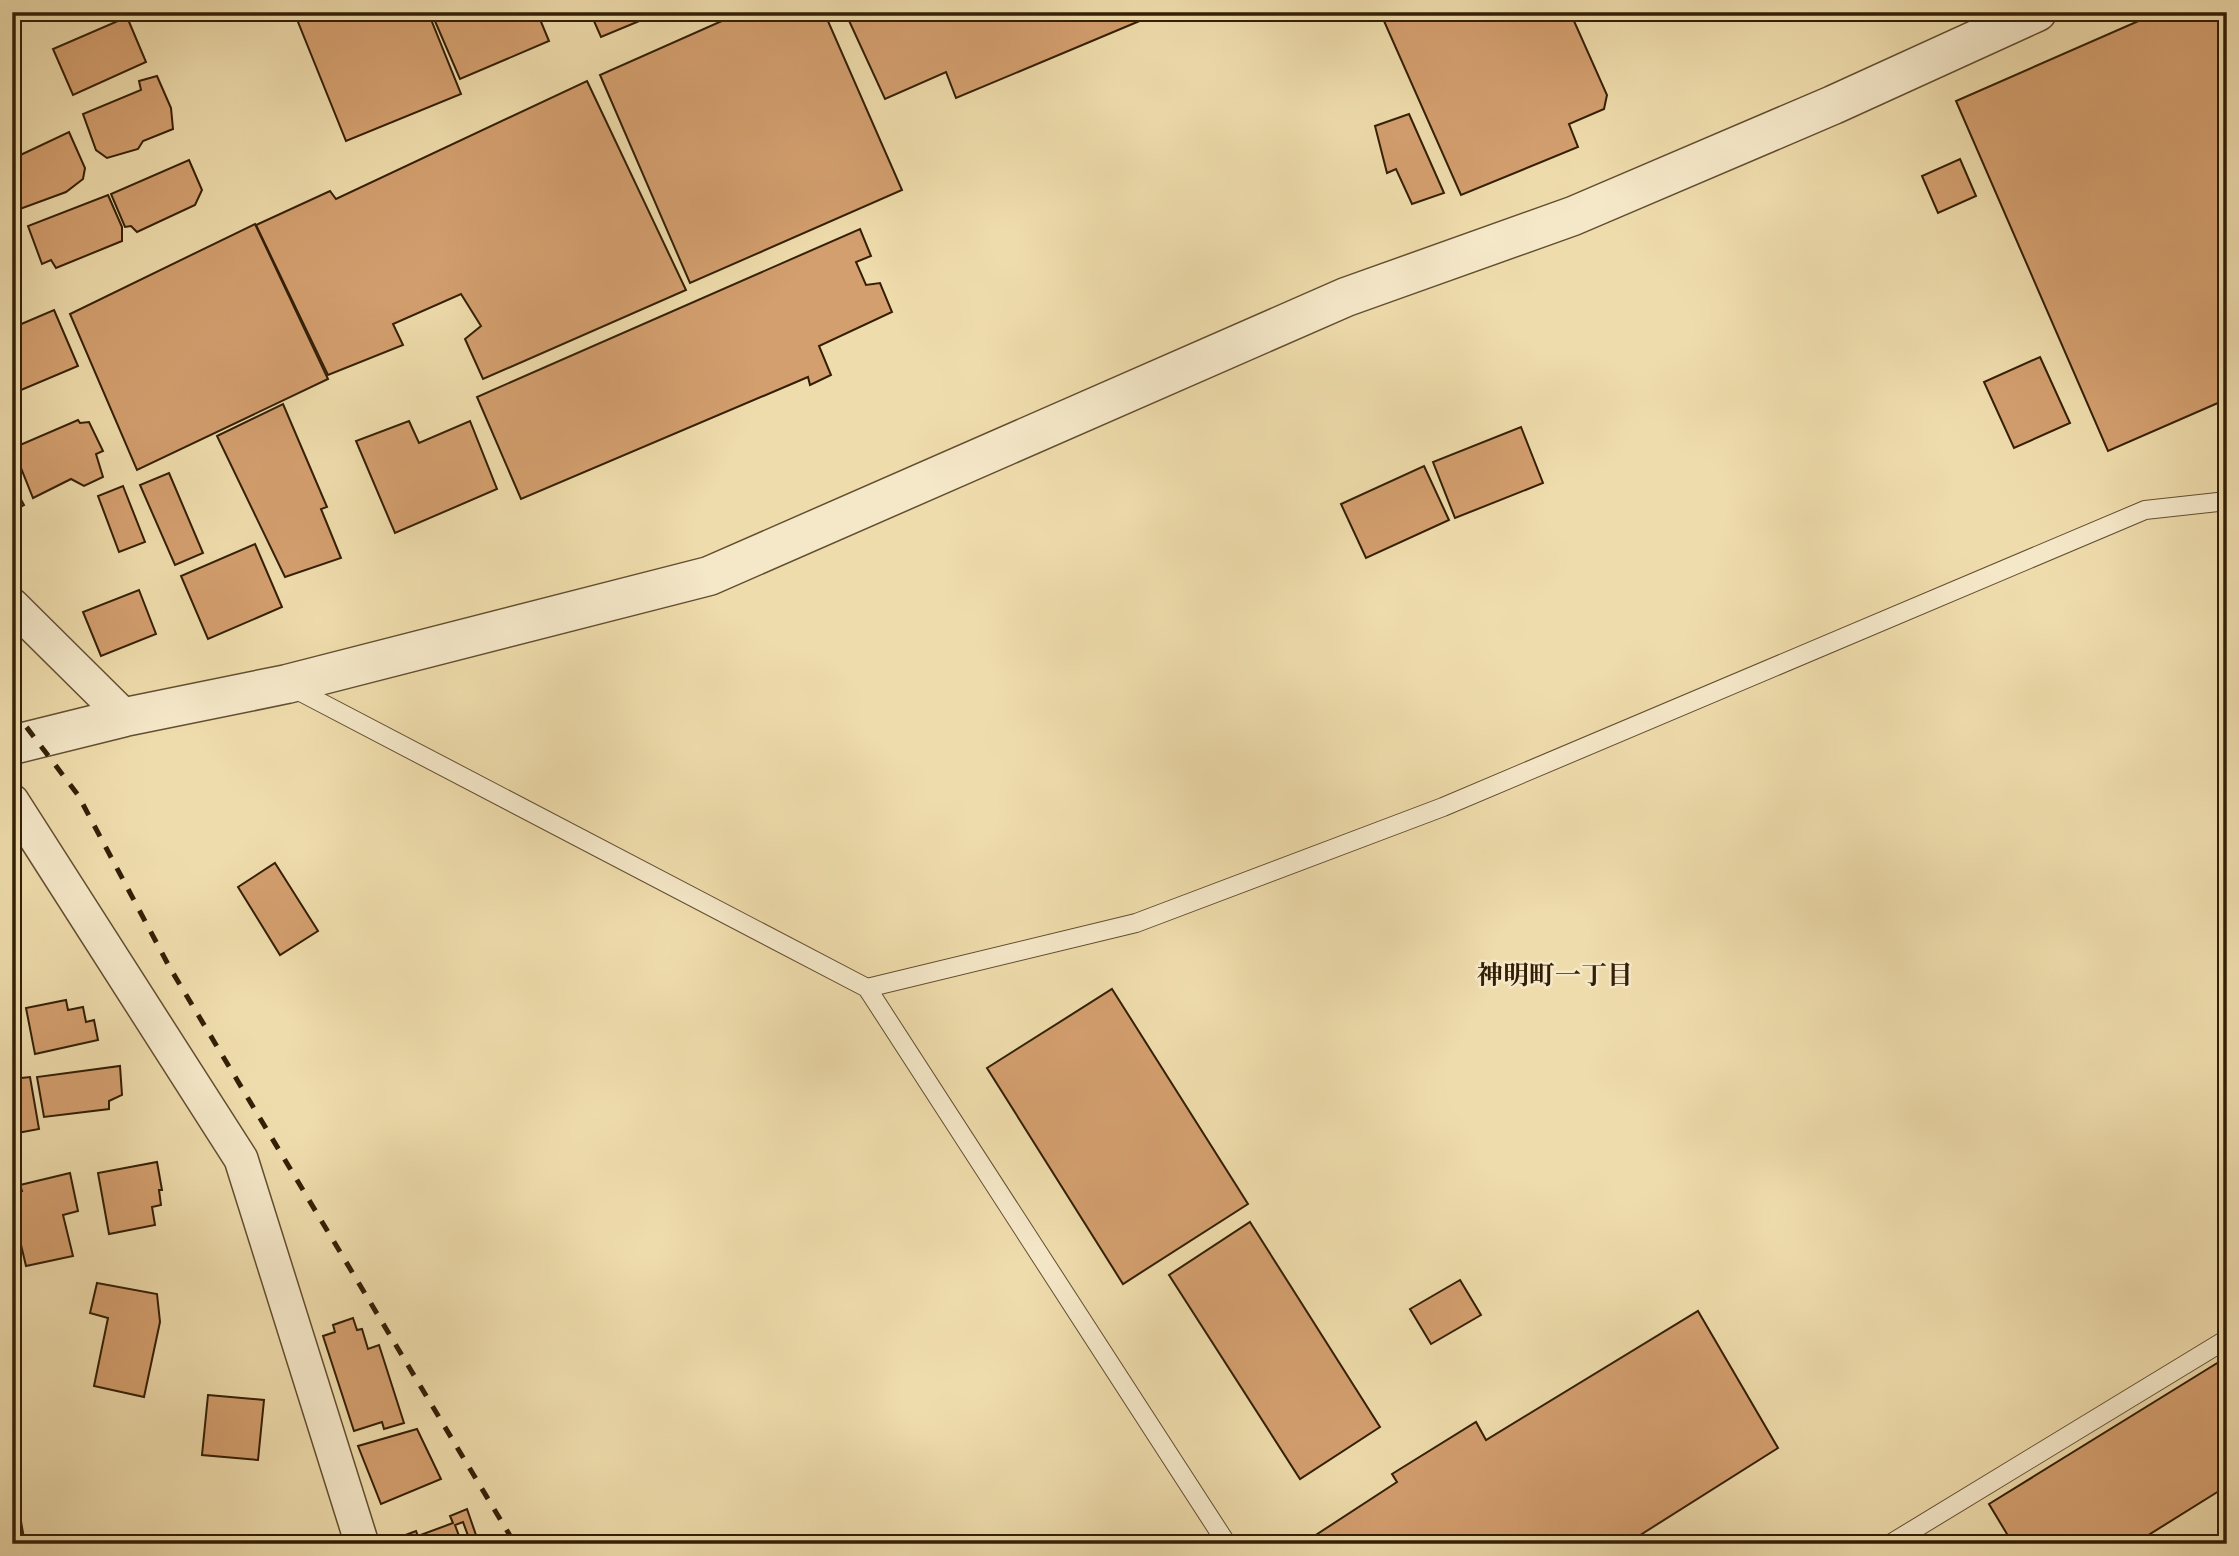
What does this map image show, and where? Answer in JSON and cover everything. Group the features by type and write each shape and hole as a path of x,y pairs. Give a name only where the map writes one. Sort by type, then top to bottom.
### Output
{"street":[{"path":"12,745 125,717 287,684 709,576 1346,297 1573,216 1833,105 2037,12"},
{"path":"12,605 125,717"},
{"path":"12,801 241,1159 362,1544"}],"lane":[{"path":"867,988 1136,923 1443,807 2145,510 2227,501"},
{"path":"287,684 867,988 1227,1544"},
{"path":"1890,1544 2227,1339"}],"building":[{"path":"12,12 39,12 39,14 12,24"},
{"path":"294,12 428,12 461,94 346,141"},
{"path":"431,12 537,12 549,41 460,79"},
{"path":"590,12 661,12 601,37"},
{"path":"742,12 824,12 902,190 690,283 600,75"},
{"path":"845,12 1161,12 956,98 946,72 885,99"},
{"path":"1380,12 1570,12 1607,95 1604,109 1569,124 1578,147 1461,195"},
{"path":"2159,12 2227,12 2227,399 2108,451 1956,101"},
{"path":"127,17 146,62 73,95 53,49"},
{"path":"157,76 171,108 173,129 143,141 138,149 107,158 96,150 83,114 141,90 139,81"},
{"path":"587,81 686,290 483,379 465,339 481,326 461,294 393,324 403,345 328,375 256,225 330,191 336,199"},
{"path":"1409,114 1444,193 1412,204 1396,169 1387,173 1375,126"},
{"path":"69,132 85,168 83,179 66,192 20,209 17,199 12,200 12,159"},
{"path":"1960,159 1976,196 1938,213 1922,176"},
{"path":"189,160 202,190 195,205 137,232 131,226 125,227 111,194"},
{"path":"108,195 122,227 122,241 56,268 51,260 42,264 28,226"},
{"path":"255,224 328,379 137,470 70,314"},
{"path":"860,229 871,256 856,262 866,285 880,283 892,312 819,346 831,375 810,385 808,377 521,499 477,397"},
{"path":"54,310 78,366 14,393 12,328"},
{"path":"2040,357 2070,423 2014,448 1984,382"},
{"path":"283,404 327,507 321,509 341,558 285,577 217,436"},
{"path":"78,420 80,423 89,422 103,451 96,454 103,477 84,486 71,479 33,498 13,448"},
{"path":"409,421 419,443 470,421 497,489 395,533 356,441"},
{"path":"1521,427 1543,483 1455,518 1433,462"},
{"path":"1424,466 1449,520 1366,558 1341,504"},
{"path":"169,473 203,553 175,565 140,485"},
{"path":"12,483 24,505 12,511"},
{"path":"123,486 145,542 119,552 98,496"},
{"path":"255,544 282,607 208,639 181,576"},
{"path":"139,590 156,634 101,656 83,612"},
{"path":"275,863 318,931 280,955 238,887"},
{"path":"1112,989 1248,1204 1123,1284 987,1068"},
{"path":"66,1000 68,1010 83,1007 86,1022 94,1020 98,1040 35,1054 26,1008"},
{"path":"120,1066 122,1095 109,1101 109,1109 44,1117 37,1077"},
{"path":"30,1077 39,1129 12,1134 12,1079"},
{"path":"157,1162 162,1190 159,1190 161,1205 152,1207 155,1225 109,1234 98,1173"},
{"path":"70,1173 78,1211 63,1215 73,1256 26,1266 17,1228 12,1229 12,1193 22,1191 20,1185"},
{"path":"1250,1222 1380,1427 1300,1479 1169,1275"},
{"path":"1460,1280 1481,1315 1431,1344 1410,1309"},
{"path":"97,1283 157,1294 160,1322 144,1397 94,1386 108,1318 90,1313"},
{"path":"1698,1311 1778,1448 1626,1544 1302,1544 1397,1482 1392,1474 1476,1422 1486,1440"},
{"path":"353,1318 357,1330 362,1329 368,1349 379,1345 404,1423 384,1429 382,1422 354,1431 323,1336 335,1332 333,1325"},
{"path":"2227,1357 2227,1486 2134,1544 2013,1544 1989,1504"},
{"path":"208,1395 264,1400 258,1460 202,1455"},
{"path":"417,1429 441,1479 381,1504 358,1446"},
{"path":"12,1471 25,1544 12,1544"},
{"path":"467,1509 477,1538 470,1541 463,1522 455,1525 462,1544 396,1544 404,1541 403,1536 416,1531 418,1536 453,1523 450,1516"}],"railway":[{"path":"12,708 78,795 170,968 515,1544"}],"district":[{"name":"神明町一丁目","path":"1555,975"}]}
